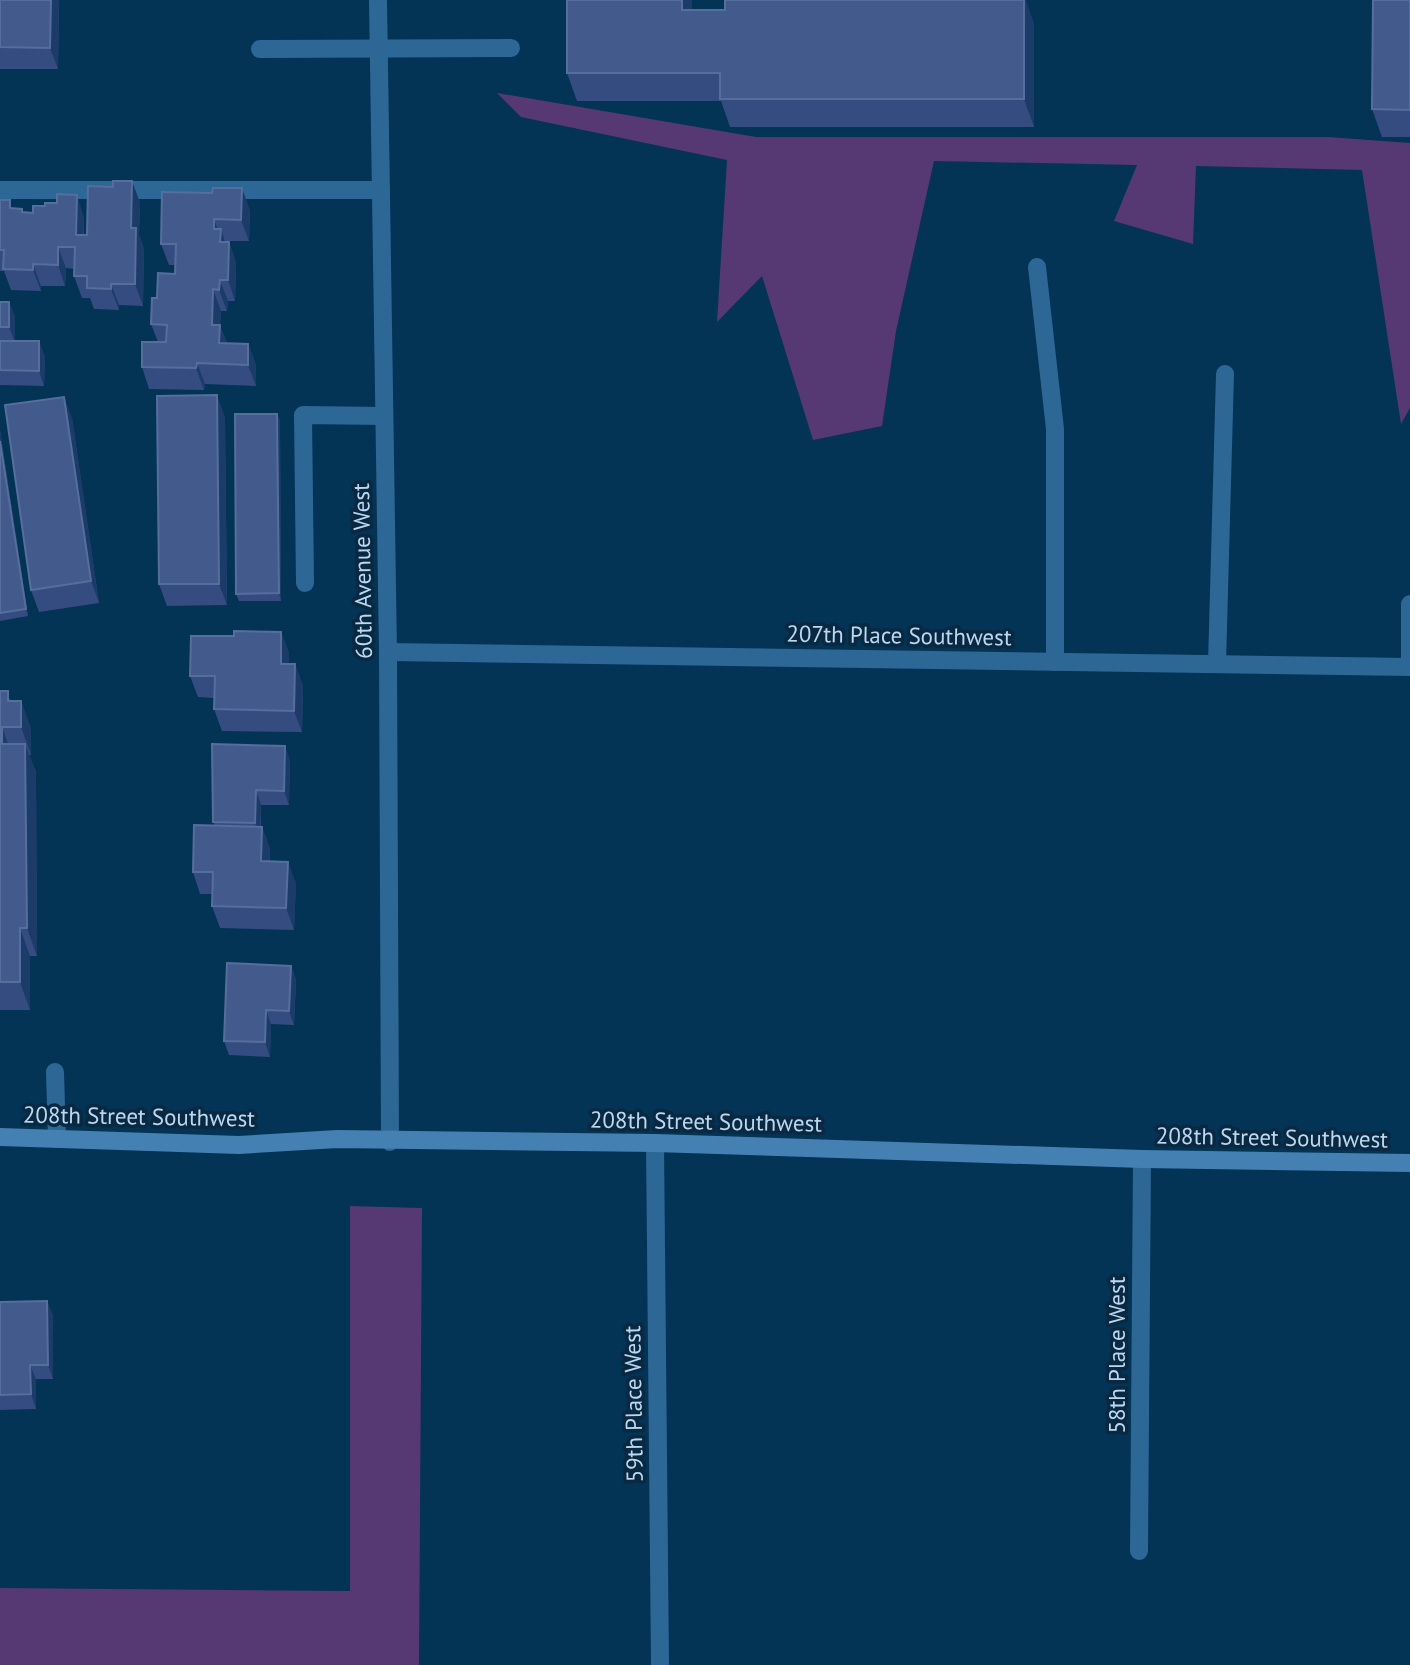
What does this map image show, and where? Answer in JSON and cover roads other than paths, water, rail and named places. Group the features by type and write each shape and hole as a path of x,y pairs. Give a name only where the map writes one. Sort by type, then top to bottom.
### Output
{"street":[{"name":"60th Avenue West","path":"378,0 388,652 390,1142"},
{"path":"260,49 512,48"},
{"path":"0,190 381,190"},
{"path":"1037,267 1055,429 1055,662"},
{"path":"1217,664 1225,374"},
{"path":"305,583 303,415 384,416"},
{"path":"1410,604 1410,667"},
{"name":"207th Place Southwest","path":"388,652 1410,667"},
{"path":"55,1072 57,1139"},
{"name":"208th Street Southwest","path":"0,1137 239,1145 337,1139 390,1142 655,1143 1142,1159 1410,1163"},
{"name":"59th Place West","path":"655,1143 660,1665"},
{"name":"58th Place West","path":"1139,1551 1142,1159"}]}
